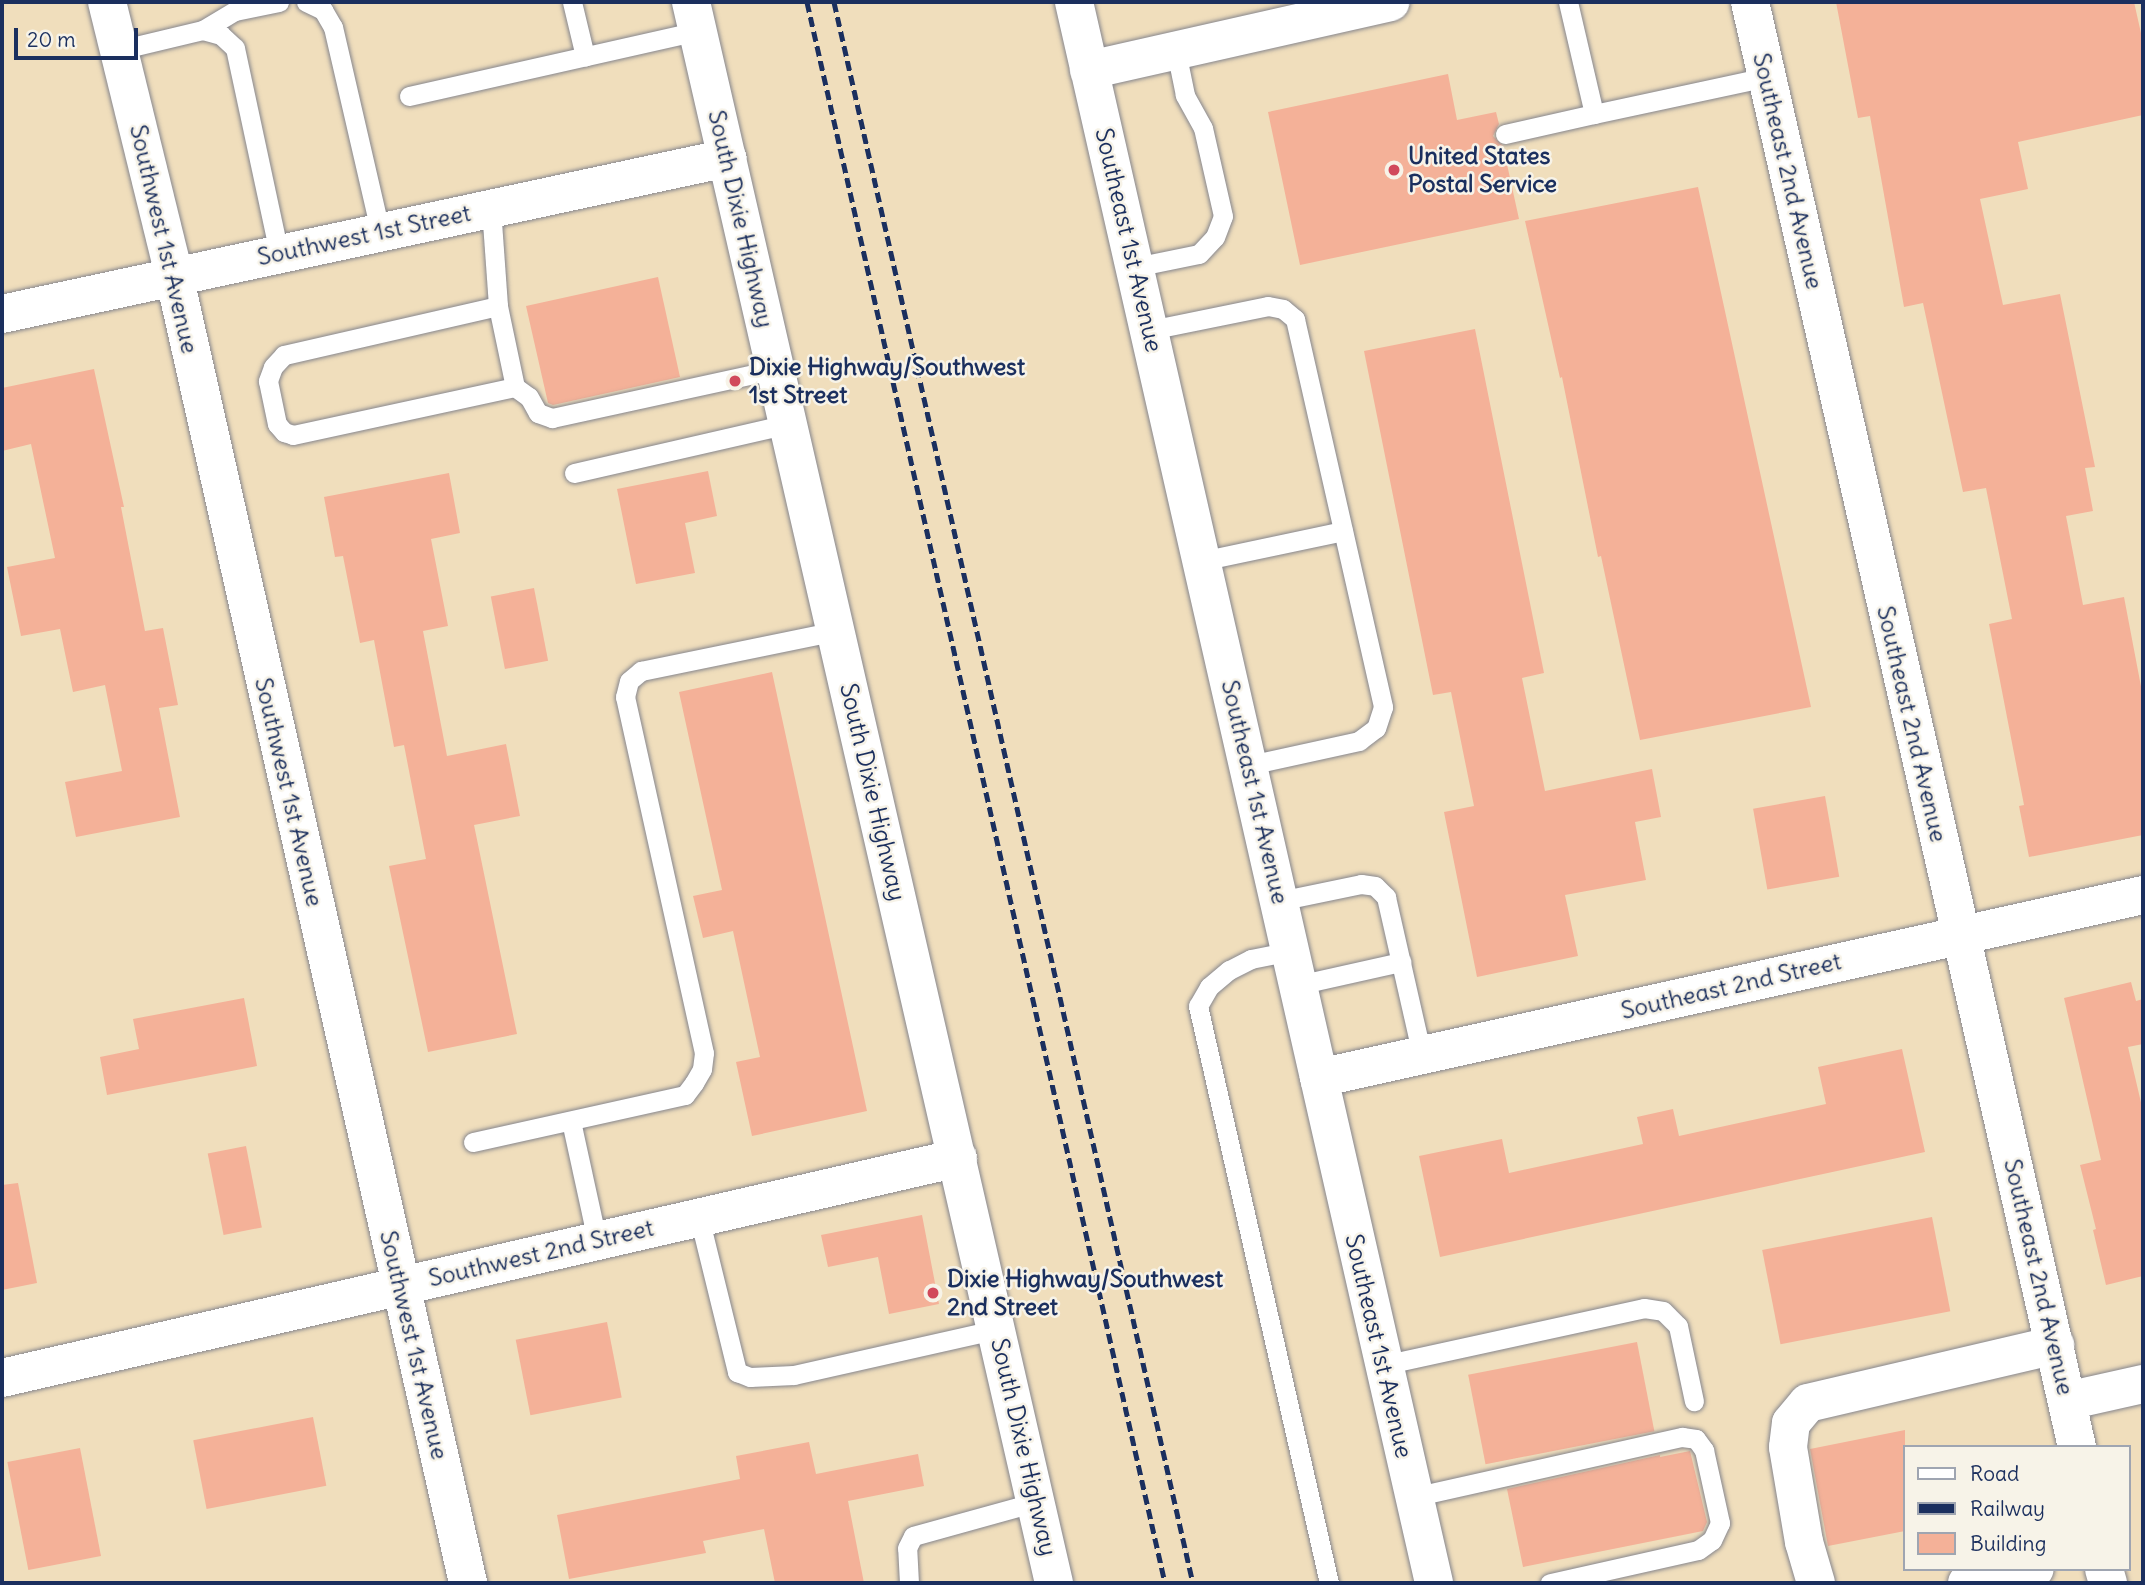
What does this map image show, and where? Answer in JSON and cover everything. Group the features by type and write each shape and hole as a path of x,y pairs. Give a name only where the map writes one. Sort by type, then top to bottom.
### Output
{"street":[{"name":"Southwest 1st Avenue","path":"107,2 174,275 468,1583"},
{"name":"Southeast 1st Avenue","path":"1074,2 1250,765 1434,1583"},
{"path":"1089,70 1176,51 1335,7 1390,2"},
{"name":"Southeast 2nd Avenue","path":"1750,2 2077,1445"},
{"name":"South Dixie Highway","path":"695,17 998,1329 1054,1583"},
{"name":"Southwest 1st Street","path":"2,314 727,158"},
{"name":"Southeast 2nd Street","path":"1319,1078 2143,895"},
{"name":"Southwest 2nd Street","path":"2,1378 958,1158"},
{"path":"1816,1583 1804,1542 1787,1447 1790,1423 1808,1403 2055,1345"},
{"path":"2067,1401 2143,1384"},
{"path":"1967,1583 2025,1571"}],"lane":[{"path":"119,50 203,30 235,11 279,2"},
{"path":"306,2 323,10 333,26 380,231"},
{"path":"572,2 585,56"},
{"path":"1568,2 1594,114"},
{"path":"409,96 585,56 695,17"},
{"path":"203,30 221,35 235,48 279,253"},
{"path":"1135,267 1199,254 1215,237 1223,216 1203,128 1185,96 1176,51"},
{"path":"1505,134 1767,77"},
{"path":"491,208 498,306 515,387 529,397 538,413 552,418 776,369"},
{"path":"498,306 284,355 272,367 268,381 277,425 293,435 515,387"},
{"path":"1150,330 1268,306 1283,309 1295,319 1383,706 1376,728 1359,741 1250,765"},
{"path":"574,473 788,424"},
{"path":"1201,561 1343,531"},
{"path":"473,1142 685,1095 702,1069 704,1053 625,697 629,681 641,671 836,631"},
{"path":"1279,901 1361,884 1375,886 1385,897 1423,1055"},
{"path":"1329,1583 1198,1006 1209,987 1229,970 1251,959 1295,968 1401,962"},
{"path":"571,1121 597,1240"},
{"path":"699,1217 737,1372 750,1377 794,1375 998,1329"},
{"path":"1383,1365 1644,1308 1663,1311 1678,1326 1694,1401"},
{"path":"1413,1497 1682,1437 1696,1439 1704,1450 1720,1523 1712,1540 1698,1550 1550,1583"},
{"path":"909,1583 907,1548 913,1536 1036,1502"}],"building":[{"path":"1836,2 2134,2 2143,42 2143,115 2018,142 2028,189 1980,199 2003,305 2060,294 2095,467 2085,468 2093,511 2066,516 2083,605 2124,597 2143,697 2143,835 2029,857 2019,806 2024,805 1989,624 2012,619 1986,488 1963,492 1923,303 1904,307 1870,116 1858,118"},
{"name":"United States Postal Service","path":"1448,74 1457,120 1496,112 1499,124 1493,136 1503,146 1519,219 1300,265 1268,112"},
{"path":"1698,187 1811,707 1640,740 1601,556 1598,557 1562,377 1560,378 1525,221"},
{"path":"658,277 680,377 553,405 548,403 526,306"},
{"path":"1475,329 1544,673 1522,678 1545,791 1652,769 1661,817 1635,822 1646,880 1565,895 1578,956 1477,977 1444,812 1474,806 1451,692 1433,695 1364,351"},
{"path":"94,369 124,507 121,507 145,631 163,628 178,705 159,708 180,817 76,837 65,782 122,771 105,685 73,692 60,629 21,636 7,567 55,558 31,444 2,451 2,388"},
{"path":"708,471 717,516 685,523 695,573 636,584 617,489"},
{"path":"449,473 460,533 431,539 448,626 423,631 447,756 506,744 520,816 474,825 517,1034 428,1052 389,866 426,859 404,745 394,747 374,640 360,643 343,556 335,557 324,497"},
{"path":"534,588 548,661 505,669 491,596"},
{"path":"772,672 867,1111 752,1136 736,1062 760,1057 733,931 703,938 693,896 722,890 679,692"},
{"path":"1825,796 1839,877 1767,889 1753,809"},
{"path":"2131,982 2136,1001 2143,999 2143,1044 2128,1047 2143,1111 2143,1276 2106,1285 2080,1165 2101,1160 2064,998"},
{"path":"244,998 257,1066 107,1095 100,1057 139,1049 133,1019"},
{"path":"1902,1049 1925,1152 1440,1257 1419,1156 1502,1139 1509,1173 1643,1144 1637,1117 1673,1109 1679,1136 1826,1104 1818,1067"},
{"path":"246,1146 262,1227 224,1235 208,1153"},
{"path":"18,1183 37,1283 2,1290 2,1185"},
{"path":"922,1215 939,1304 889,1314 878,1257 828,1267 821,1235"},
{"path":"1932,1217 1950,1311 1780,1344 1762,1250"},
{"path":"607,1322 622,1398 530,1415 516,1340"},
{"path":"1637,1342 1654,1431 1486,1464 1468,1375"},
{"path":"313,1417 326,1486 207,1509 193,1440"},
{"path":"1905,1430 1904,1531 1828,1546 1810,1449"},
{"path":"809,1442 816,1474 918,1454 924,1486 848,1501 864,1583 775,1583 764,1529 703,1541 706,1553 569,1579 557,1515 740,1479 736,1456"},
{"path":"80,1448 101,1556 28,1570 7,1462"},
{"path":"1690,1451 1707,1522 1703,1531 1523,1567 1507,1489 1660,1455"}],"railway":[{"path":"807,2 1165,1583"},
{"path":"834,2 1193,1583"}],"place":[{"name":"United States Postal Service","path":"1394,170"},
{"name":"Dixie Highway/Southwest 1st Street","path":"735,381"},
{"name":"Dixie Highway/Southwest 2nd Street","path":"933,1293"}]}
